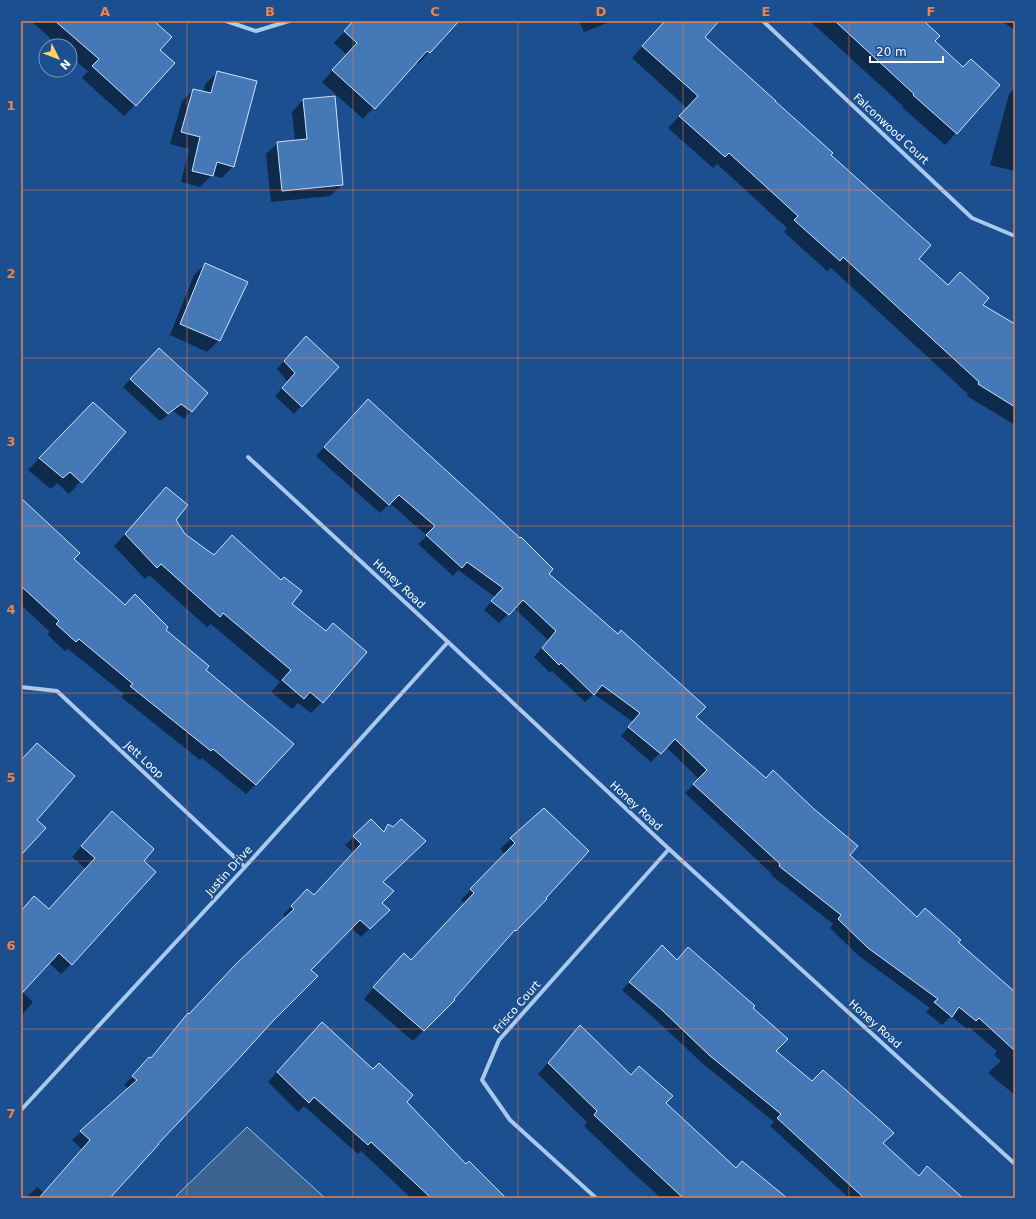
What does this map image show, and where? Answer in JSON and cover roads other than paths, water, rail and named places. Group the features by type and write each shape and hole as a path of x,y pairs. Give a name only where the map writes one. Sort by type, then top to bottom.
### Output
{"street":[{"path":"226,21 256,31 289,21"},
{"name":"Falconwood Court","path":"763,21 972,218 1015,236"},
{"name":"Honey Road","path":"248,457 669,848 1015,1164"},
{"name":"Justin Drive","path":"21,1110 245,867 448,642"},
{"name":"Jett Loop","path":"21,687 57,691 245,867"},
{"name":"Frisco Court","path":"596,1198 510,1120 482,1080 499,1040 669,848"}],"water":[{"path":"247,1127 325,1198 174,1198"}]}
